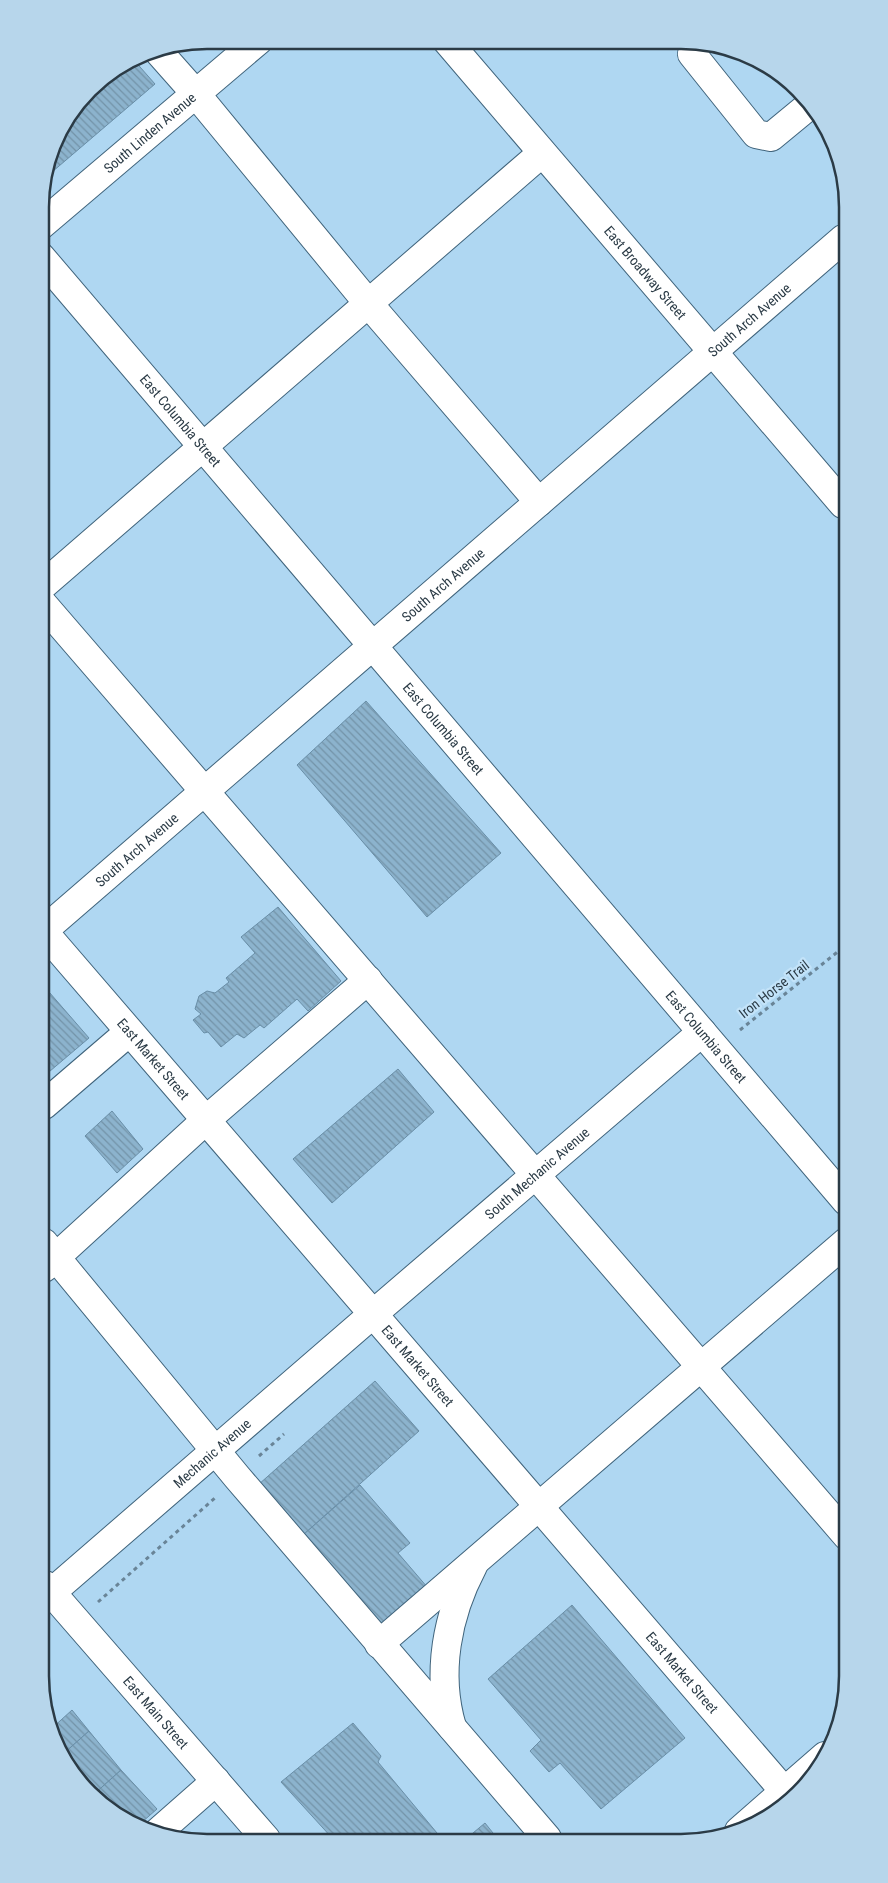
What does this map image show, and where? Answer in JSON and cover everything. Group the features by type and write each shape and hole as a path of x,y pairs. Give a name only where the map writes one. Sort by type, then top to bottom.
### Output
{"street":[{"name":"South Linden Avenue","path":"49,218 248,49"},
{"name":"East Broadway Street","path":"453,49 839,497"},
{"path":"694,49 692,54 756,134 771,137 805,109"},
{"path":"162,56 196,94 368,303 539,502"},
{"path":"49,580 542,153"},
{"name":"South Arch Avenue","path":"49,926 713,351 839,248"},
{"name":"East Columbia Street","path":"49,266 839,1193"},
{"path":"49,611 839,1527"},
{"name":"East Market Street","path":"49,938 787,1793"},
{"path":"49,1255 368,980"},
{"path":"49,1102 129,1032"},
{"name":"South Mechanic Avenue","path":"373,1314 536,1175 709,1040"},
{"path":"379,1644 839,1248"},
{"path":"49,1257 379,1644 545,1834"},
{"name":"Mechanic Avenue","path":"49,1591 373,1314"},
{"path":"453,1728 449,1715 445,1682 446,1648 454,1612 466,1579 478,1558"},
{"name":"East Main Street","path":"49,1593 262,1834"},
{"path":"163,1828 216,1781"}],"path":[{"name":"Iron Horse Trail","path":"709,1040 839,950"}],"building":[{"path":"138,65 155,84 53,171 61,146 75,119 95,95 111,81"},
{"path":"366,701 501,853 427,917 297,765"},
{"path":"278,907 341,981 308,1011 297,999 264,1028 260,1025 244,1038 237,1034 221,1047 208,1032 204,1033 193,1020 201,1014 195,1009 199,996 207,991 215,993 229,982 226,978 255,953 241,937"},
{"path":"49,992 89,1038 49,1072"},
{"path":"398,1069 434,1112 332,1203 293,1159"},
{"path":"112,1111 143,1149 117,1173 85,1136"},
{"path":"375,1381 419,1431 303,1535 258,1485"},
{"path":"360,1485 410,1543 398,1553 428,1588 383,1627 303,1535"},
{"path":"572,1605 685,1738 601,1809 560,1763 549,1772 530,1751 541,1740 488,1679"},
{"path":"72,1710 89,1731 67,1750 56,1724"},
{"path":"353,1723 381,1756 378,1762 438,1834 328,1834 281,1782"},
{"path":"89,1731 121,1770 98,1790 75,1764 67,1750"},
{"path":"121,1770 157,1809 144,1821 119,1808 98,1790"},
{"path":"485,1823 494,1834 472,1834"}]}
